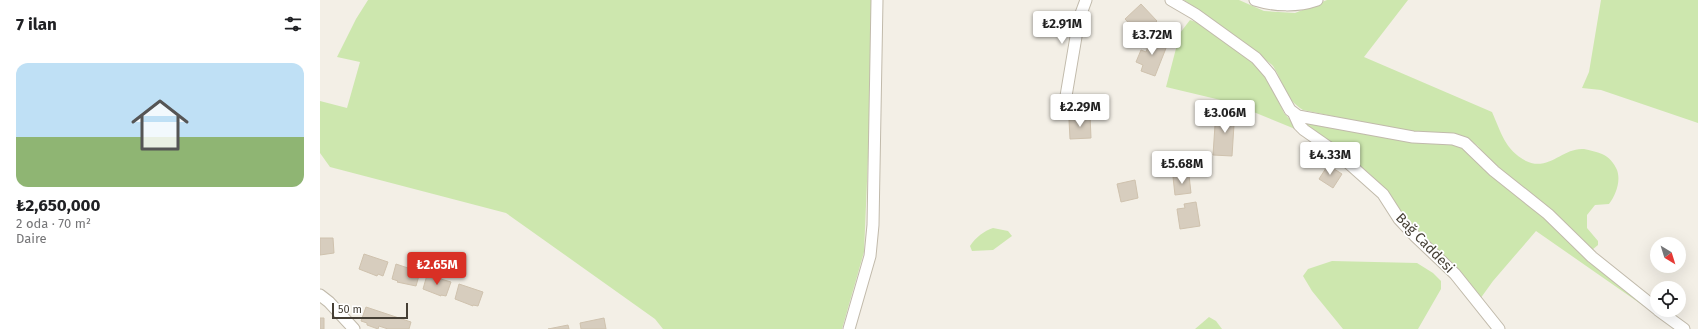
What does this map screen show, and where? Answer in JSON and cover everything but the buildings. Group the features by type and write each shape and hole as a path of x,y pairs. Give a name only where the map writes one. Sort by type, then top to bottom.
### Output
{"street":[{"path":"849,329 870,256 873,225 877,0"},
{"path":"1066,96 1079,19 1086,0"},
{"name":"Bağ Caddesi","path":"1171,0 1195,14 1256,58 1270,74 1283,100 1294,114 1299,125 1337,153 1383,194 1399,219 1456,274 1499,329"},
{"path":"1255,0 1266,3 1293,5 1307,4 1317,0"},
{"path":"1294,114 1302,117 1413,137 1453,139 1465,143 1494,172 1548,214 1592,257 1650,304"},
{"path":"320,295 329,302 354,329"},
{"path":"1668,317 1684,329"}],"green space":[{"path":"368,0 872,0 870,110 864,252 842,329 663,329 655,319 506,213 330,167 320,153 320,101 347,108 360,62 337,57 356,19"},
{"path":"1184,0 1239,0 1264,11 1295,13 1327,0 1408,0 1364,57 1492,112 1508,146 1519,157 1526,161 1534,164 1549,162 1576,149 1591,150 1602,154 1611,160 1618,174 1616,192 1609,204 1595,205 1587,215 1587,228 1598,241 1598,245 1592,250 1551,210 1500,171 1478,146 1466,137 1411,132 1303,110 1288,95 1272,65"},
{"path":"1601,0 1698,0 1698,123 1601,90 1582,88 1589,72"},
{"path":"1190,20 1196,22 1240,50 1254,63 1269,82 1284,113 1300,131 1229,102 1166,87 1180,33"},
{"path":"1306,122 1454,143 1471,153 1498,182 1534,209 1650,310 1536,231 1493,281 1480,299 1410,229 1370,174 1304,124"},
{"path":"993,228 1008,231 1012,236 993,250 972,251 970,246 975,240 986,231"},
{"path":"1332,261 1417,263 1433,273 1441,281 1441,289 1418,329 1343,329 1312,291 1303,276 1308,269"},
{"path":"1209,317 1216,321 1222,329 1195,329"}]}
